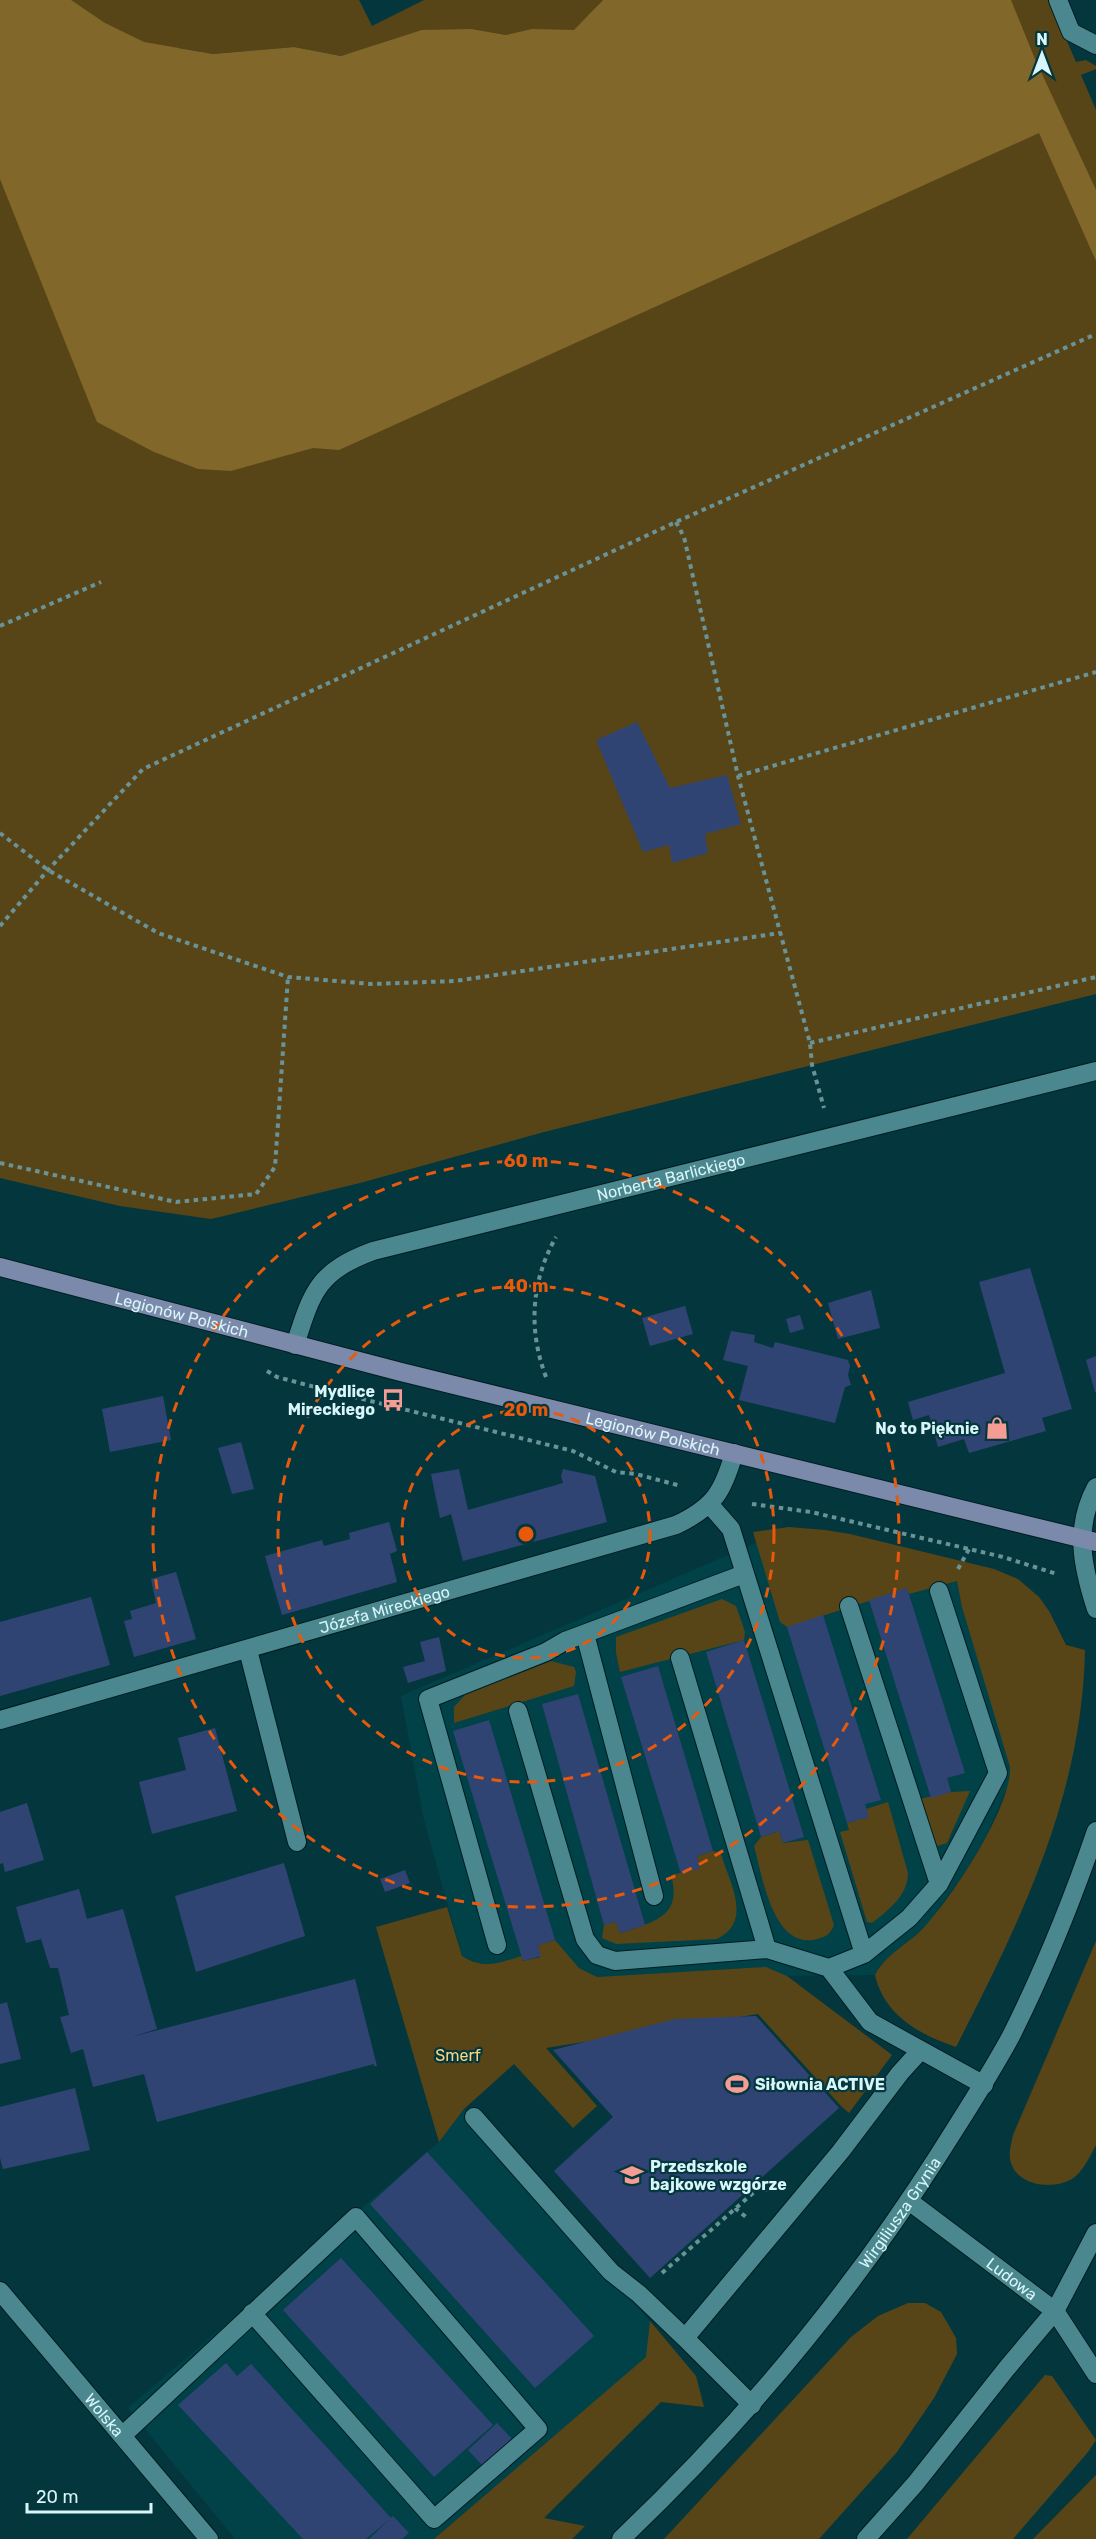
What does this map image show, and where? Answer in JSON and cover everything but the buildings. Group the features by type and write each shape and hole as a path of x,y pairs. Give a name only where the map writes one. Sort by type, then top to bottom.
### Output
{"street":[{"path":"1058,0 1071,32 1096,45"},
{"name":"Norberta Barlickiego","path":"295,1345 313,1293 345,1263 384,1248 1096,1071"},
{"name":"Legionów Polskich","path":"0,1267 295,1345 1088,1540"},
{"name":"Józefa Mireckiego","path":"0,1720 676,1525 700,1513 710,1505 723,1486 734,1453"},
{"path":"1096,1487 1087,1509 1087,1582 1096,1609"},
{"path":"710,1505 730,1529 864,1954"},
{"path":"497,1946 428,1699 585,1634 744,1574"},
{"path":"829,1968 864,1954 909,1918 939,1884 998,1773 939,1591"},
{"path":"849,1605 939,1884"},
{"path":"585,1634 654,1896"},
{"path":"248,1650 297,1842"},
{"path":"680,1658 767,1949"},
{"path":"518,1710 585,1939 597,1955 615,1961 767,1949 829,1968 870,2022 984,2085"},
{"name":"Wirgiliusza Grynia","path":"621,2539 691,2470 752,2405 829,2312 909,2201 984,2085 1034,1988 1059,1930 1096,1831"},
{"path":"685,2338 841,2151 900,2073 920,2051"},
{"path":"474,2117 611,2272 639,2294 752,2405"},
{"name":"Ludowa","path":"909,2201 1055,2311 1096,2374"},
{"path":"123,2435 252,2313 356,2217 538,2429 434,2519 252,2313"},
{"path":"866,2539 915,2484 1055,2311 1096,2233"},
{"name":"Wolska","path":"0,2291 209,2539"}],"path":[{"path":"0,926 48,870 143,770 676,522 1095,334"},
{"path":"676,522 684,537 738,776 810,1043 812,1065 832,1138"},
{"path":"0,626 101,582"},
{"path":"738,776 1096,672"},
{"path":"0,833 48,870 158,933 288,977 372,984 455,981 780,933"},
{"path":"0,1163 176,1202 256,1194 275,1167 288,977"},
{"path":"810,1043 1096,977"},
{"path":"546,1377 538,1356 535,1298 546,1255 578,1199"},
{"path":"263,1368 277,1377 573,1451 610,1470 682,1486"},
{"path":"759,1505 829,1516 1016,1561 1057,1574"},
{"path":"639,2294 741,2200 761,2186 776,2198"}],"shaded area":[{"path":"0,0 71,0 105,23 144,42 213,54 294,47 341,56 422,30 472,29 506,35 532,29 574,30 603,0 1011,0 1035,59 1096,190 1096,261 1039,133 339,450 313,448 231,471 198,469 154,452 97,422 0,179"},
{"path":"756,1543 842,1549 957,1581 1010,1767 1011,1778 987,1835 965,1872 927,1925 880,1965 875,1975 787,1976 766,1967 597,1977 579,1968 555,1940 541,1956 523,1961 521,1957 486,1966 462,1956 424,1820 401,1696"},
{"path":"464,2109 650,2321 647,2357 434,2539 235,2539 128,2408 439,2142"}],"green space":[{"path":"0,0 359,0 372,26 424,0 603,0 596,7 616,0 1049,0 1076,62 1086,60 1096,66 1096,69 1081,75 1096,110 1096,994 544,1132 360,1183 211,1219 120,1206 0,1178","holes":["472,29 506,35 532,30 231,162 179,48 213,54 294,47 341,56 375,47"]},
{"path":"789,1527 850,1534 994,1569 1018,1579 1039,1597 1049,1611 1066,1645 1085,1650 1081,1704 1073,1756 1044,1856 1003,1952 956,2047 929,2036 905,2022 886,2001 875,1975 892,1954 927,1924 952,1892 992,1826 1008,1784 1010,1767 962,1607 957,1581 909,1594 907,1589 787,1627 780,1622 753,1532"},
{"path":"722,1599 736,1606 745,1632 744,1640 620,1672 616,1653 616,1637"},
{"path":"551,1661 574,1667 576,1672 574,1686 454,1723 454,1707 465,1695"},
{"path":"970,1791 947,1843 937,1846 920,1799 951,1792"},
{"path":"888,1802 908,1873 907,1881 896,1901 872,1923 867,1922 840,1832 849,1830 847,1823 868,1817 866,1809"},
{"path":"779,1831 783,1843 808,1840 834,1925 823,1937 813,1940 799,1939 788,1932 778,1920 771,1906 754,1846 761,1837"},
{"path":"713,1851 721,1854 736,1901 734,1922 728,1931 717,1939 616,1944 602,1938 604,1925 616,1922 620,1933 662,1916 669,1909 673,1900 674,1889 671,1875 700,1868 697,1856"},
{"name":"Smerf","path":"447,1907 462,1956 478,1963 491,1964 522,1956 523,1961 540,1957 538,1945 555,1940 579,1968 597,1977 766,1967 787,1976 892,2055 849,2113 758,2014 546,2048 597,2106 573,2128 514,2064 464,2109 439,2142 376,1927"},
{"path":"1096,1941 1096,2145 1083,2168 1072,2179 1055,2184 1037,2184 1021,2177 1011,2163 1013,2135"},
{"path":"908,2303 925,2303 941,2312 956,2338 957,2354 934,2398 897,2452 819,2539 664,2539 851,2337 878,2316"},
{"path":"650,2321 696,2376 704,2407 661,2402 544,2518 585,2526 572,2539 434,2539 646,2357"},
{"path":"1045,2375 1052,2376 1096,2440 1088,2452 1013,2539 907,2539"},
{"path":"1096,2475 1096,2539 1033,2539"}],"place":[{"name":"Mydlice Mireckiego","path":"393,1400"},
{"name":"No to Pięknie","path":"997,1428"},
{"name":"Siłownia ACTIVE","path":"737,2084"},
{"name":"Przedszkole bajkowe wzgórze","path":"632,2175"}]}
